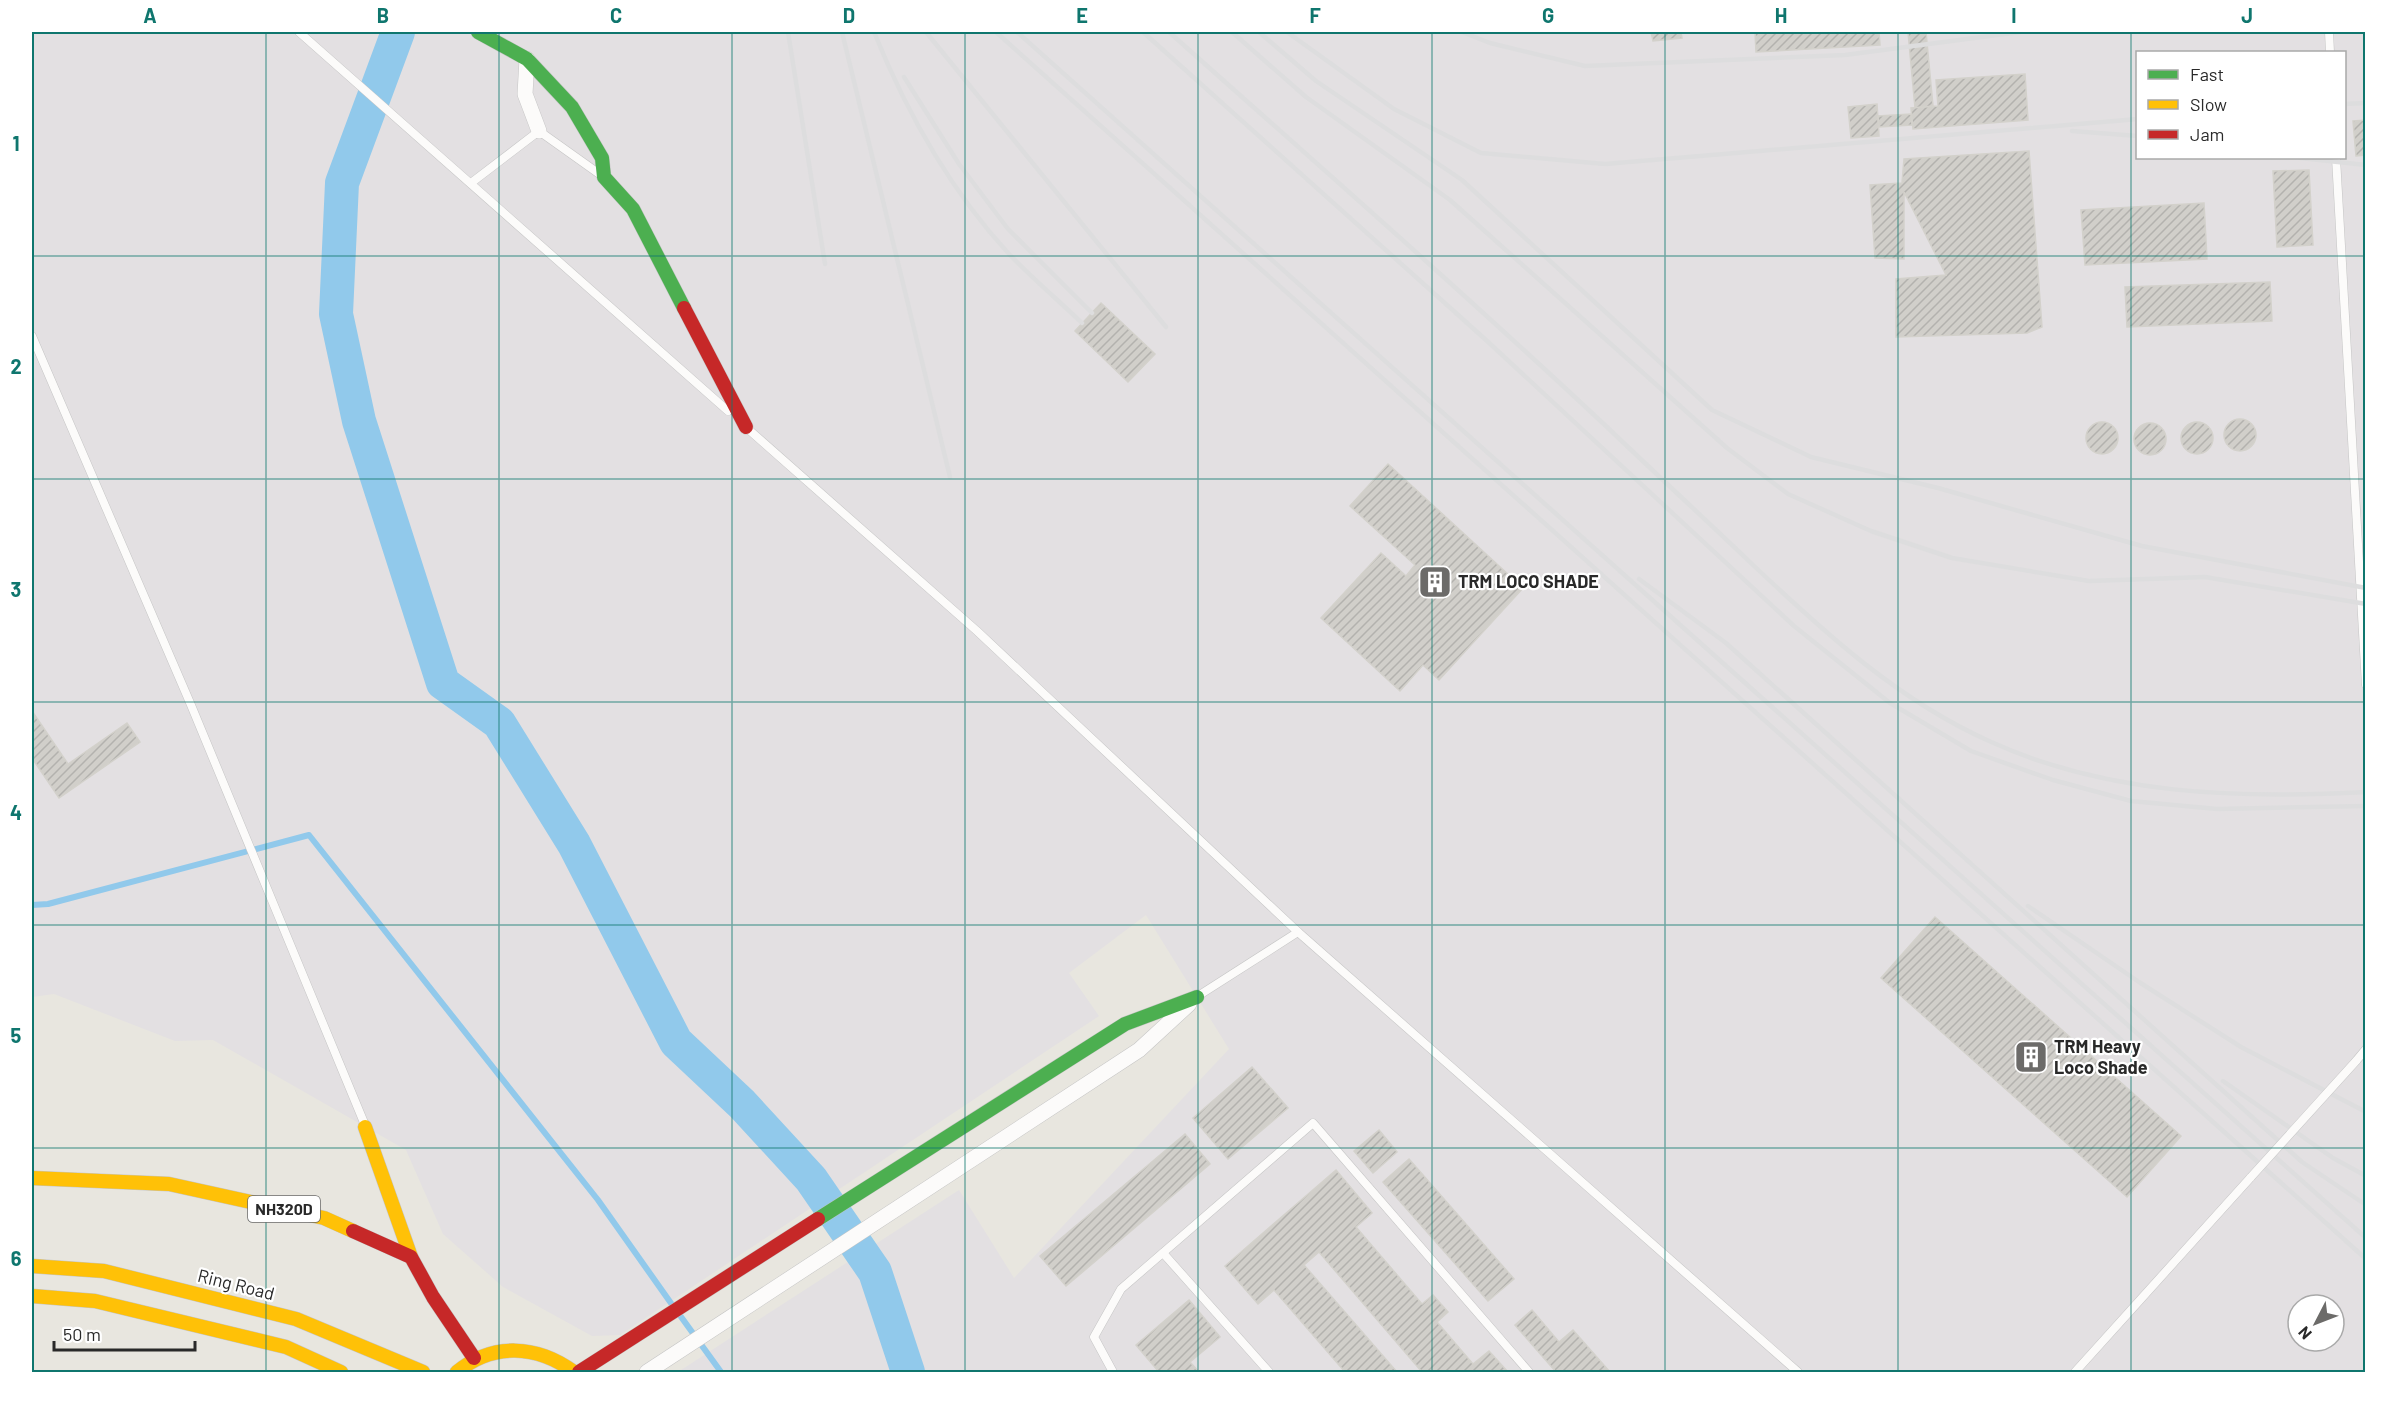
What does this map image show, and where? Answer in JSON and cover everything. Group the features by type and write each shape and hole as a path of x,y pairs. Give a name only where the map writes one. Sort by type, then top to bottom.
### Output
{"main road":[{"path":"478,32 527,59 572,107 602,158 604,177 633,209 746,427"},
{"path":"579,1372 1125,1024 1197,996"},
{"path":"365,1127 411,1257 433,1297 474,1358"},
{"name":"NH320D","path":"32,1178 169,1184 324,1218 411,1257"},
{"name":"Ring Road","path":"32,1266 104,1271 296,1319 423,1372"},
{"path":"32,1296 95,1301 286,1347 341,1372"},
{"path":"456,1372 474,1358 503,1349 540,1352 574,1372"}],"street":[{"path":"527,59 525,94 539,131"},
{"path":"647,1372 1139,1050 1197,996"}],"lane":[{"path":"299,32 977,631 1298,932 1798,1372"},
{"path":"2329,32 2330,51"},
{"path":"471,183 539,131 604,177"},
{"path":"2336,159 2366,685"},
{"path":"32,336 233,806 365,1127"},
{"path":"1197,996 1298,932"},
{"path":"2075,1372 2366,1049"},
{"path":"1113,1372 1094,1337 1121,1289 1313,1123 1529,1372"},
{"path":"1163,1253 1269,1372"}],"shaded area":[{"path":"32,32 2365,32 2365,1372 678,1372 959,1190 1014,1278 1229,1049 1146,915 1069,973 1099,1016 620,1335 592,1336 503,1287 443,1234 406,1150 213,1040 175,1041 54,994 32,997"}],"building":[{"path":"1651,32 1681,32 1682,38 1653,41"},
{"path":"1755,32 1879,32 1880,45 1756,52"},
{"path":"1908,32 1926,32 1933,106 1915,108"},
{"path":"2025,74 2028,120 1913,129 1911,108 1938,106 1936,80"},
{"path":"1877,104 1879,136 1851,138 1848,107"},
{"path":"1911,114 1912,125 1879,127 1878,116"},
{"path":"2366,120 2366,155 2356,156 2353,121"},
{"path":"2029,151 2042,327 2027,333 1896,337 1896,279 1946,275 1904,192 1904,259 1875,258 1870,185 1902,183 1904,159"},
{"path":"2309,170 2313,245 2277,247 2273,171"},
{"path":"2204,203 2207,259 2085,265 2081,210"},
{"path":"2270,282 2272,321 2127,327 2125,287"},
{"path":"1101,303 1155,354 1128,382 1075,331"},
{"path":"2240,419 2251,424 2256,435 2251,446 2240,451 2229,446 2224,435 2229,424"},
{"path":"2102,422 2113,427 2118,438 2113,449 2102,454 2091,449 2086,438 2091,427"},
{"path":"2197,422 2208,427 2213,438 2208,449 2197,454 2186,449 2181,438 2186,427"},
{"path":"2150,423 2161,428 2166,439 2161,450 2150,455 2139,450 2134,439 2139,428"},
{"name":"TRM LOCO SHADE","path":"1388,464 1523,588 1439,680 1423,665 1400,691 1321,618 1381,553 1406,576 1415,565 1350,506"},
{"path":"32,711 68,764 127,723 140,742 59,798 32,758"},
{"name":"TRM Heavy Loco Shade","path":"1935,917 2181,1136 2127,1197 1881,978"},
{"path":"1252,1067 1288,1108 1228,1159 1193,1118"},
{"path":"1379,1130 1397,1152 1373,1173 1354,1151"},
{"path":"1185,1134 1210,1164 1066,1286 1040,1256"},
{"path":"1409,1159 1514,1279 1488,1301 1383,1182"},
{"path":"1336,1170 1372,1213 1356,1227 1422,1304 1433,1295 1448,1312 1437,1322 1473,1364 1489,1351 1508,1372 1422,1372 1319,1252 1304,1265 1397,1372 1345,1372 1274,1290 1258,1304 1225,1266"},
{"path":"1189,1300 1220,1337 1190,1362 1199,1372 1159,1372 1136,1345"},
{"path":"1532,1310 1559,1342 1573,1330 1610,1372 1556,1372 1515,1325"}],"waterway":[{"path":"398,32 342,183 336,314 359,421 443,683 499,723 574,844 676,1042 742,1104 811,1179 875,1272 908,1372"},
{"path":"32,905 48,904 309,835 598,1200 673,1306"},
{"path":"679,1314 721,1372"}],"railway":[{"path":"788,32 825,264"},
{"path":"842,32 950,477"},
{"path":"874,32 915,120 968,204 1009,254 1082,323"},
{"path":"926,32 1166,327"},
{"path":"996,32 2366,1259"},
{"path":"1017,32 2366,1238"},
{"path":"1143,32 1486,340 1794,626 1890,703 1971,751 2053,780 2131,801 2217,809 2366,806"},
{"path":"1169,32 1390,228 1835,640 1924,706 1989,741 2034,759 2080,773 2126,783 2174,789 2270,795 2366,792"},
{"path":"1232,32 1306,97 1450,200 1727,448 1788,494 1871,531 1952,558 2089,581 2205,577 2366,604"},
{"path":"1259,32 1316,81 1462,180 1712,410 1811,457 1938,488 2142,546 2366,588"},
{"path":"1287,32 1394,109 1481,153 1605,164 2136,119"},
{"path":"1462,32 1490,43 1585,66 1845,55 2020,32"},
{"path":"904,77 959,164 1008,229 1092,313"},
{"path":"2346,104 2366,103"},
{"path":"2072,131 2136,136"},
{"path":"2309,159 2366,165"},
{"path":"1639,579 1726,643 2302,1162 2366,1205"},
{"path":"2028,906 2139,982 2241,1047 2366,1112"},
{"path":"2223,1081 2333,1158 2366,1176"}],"traffic: fast":[{"path":"478,32 527,59 572,107 602,158 604,177 633,209 684,308"},
{"path":"818,1219 1125,1024 1197,997"}],"traffic: slow":[{"path":"365,1127 411,1257"},
{"path":"32,1178 169,1184 324,1218 353,1231"},
{"path":"32,1266 104,1271 296,1319 423,1372"},
{"path":"32,1296 95,1301 286,1347 341,1372"},
{"path":"457,1372 485,1356 515,1351 545,1356 574,1372"}],"traffic: jam":[{"path":"684,308 746,427"},
{"path":"579,1372 818,1219"},
{"path":"353,1231 411,1257 433,1297 474,1358"}],"place":[{"name":"TRM LOCO SHADE","path":"1435,582"},
{"name":"TRM Heavy Loco Shade","path":"2031,1057"}]}
